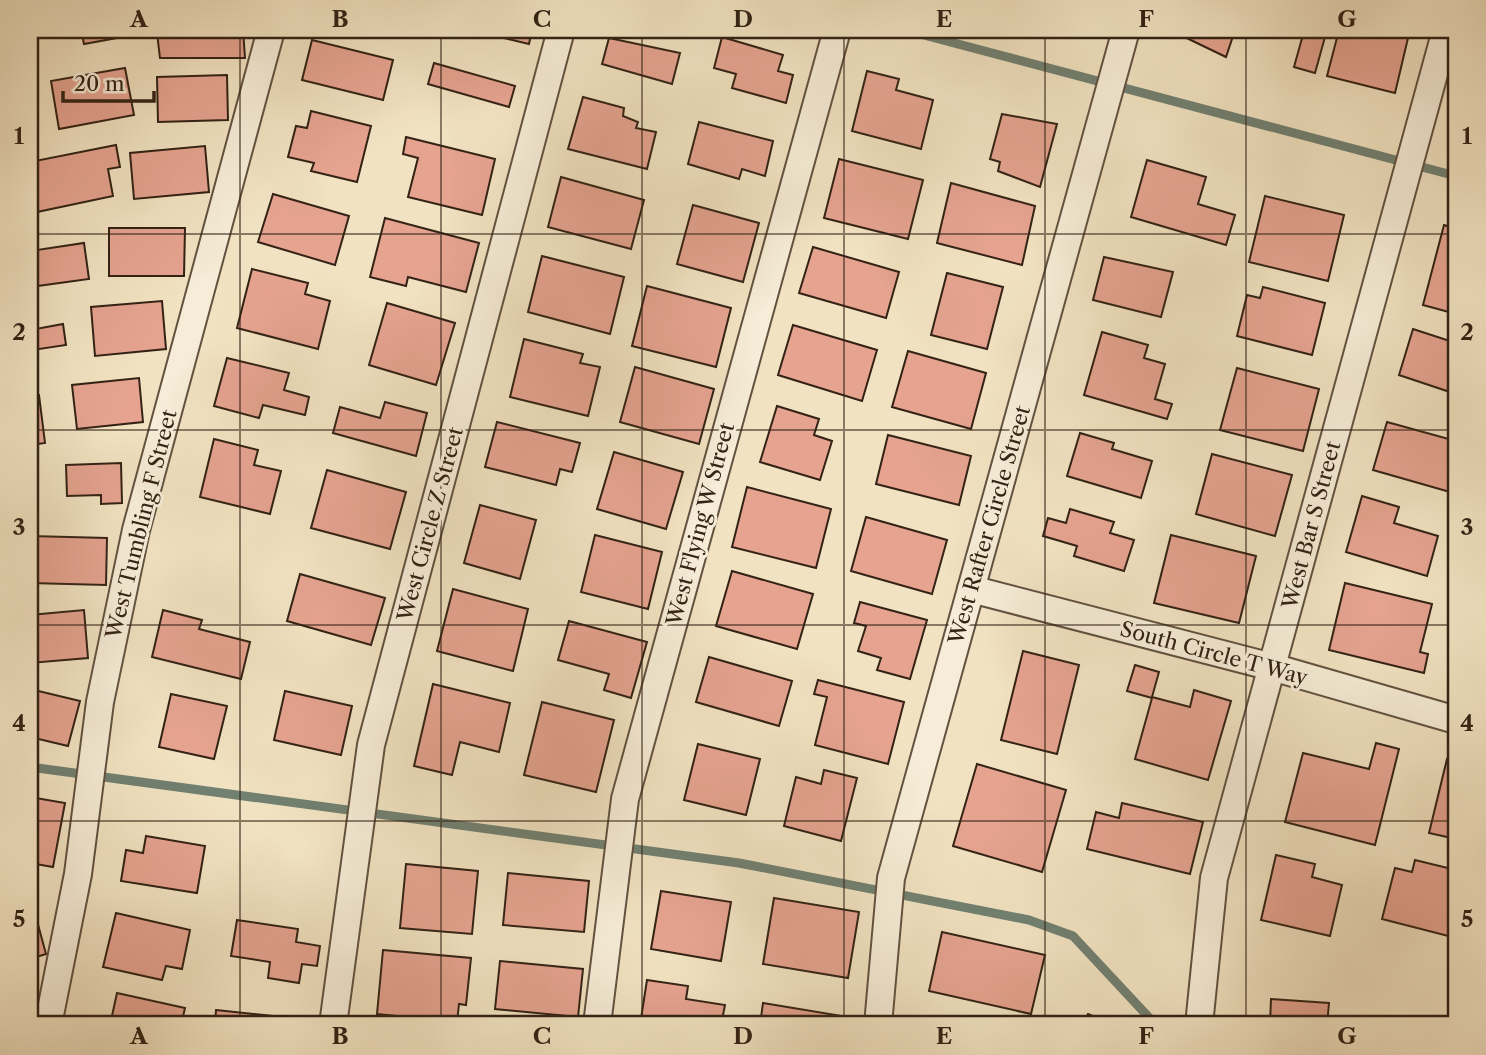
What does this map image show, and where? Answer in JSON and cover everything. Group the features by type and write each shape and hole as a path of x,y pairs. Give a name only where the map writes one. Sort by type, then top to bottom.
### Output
{"street":[{"name":"West Tumbling F Street","path":"48,1025 78,874 100,702 136,530 271,30"},
{"name":"West Circle Z Street","path":"333,1025 371,745 561,30"},
{"name":"West Flying W Street","path":"597,1025 625,799 837,30"},
{"name":"West Rafter Circle Street","path":"878,1025 891,878 1126,30"},
{"name":"West Bar S Street","path":"1199,1025 1214,878 1446,30"},
{"name":"South Circle T Way","path":"971,589 1272,667 1456,720"}],"building":[{"path":"81,30 149,30 150,32 84,44"},
{"path":"171,30 243,30 245,58 160,58 157,33"},
{"path":"471,30 532,30 529,44"},
{"path":"1170,30 1235,30 1226,57"},
{"path":"1339,30 1375,30 1408,38 1395,93 1327,76"},
{"path":"1304,31 1325,37 1315,73 1294,67"},
{"path":"722,37 783,55 778,71 793,75 786,103 732,88 736,74 714,68"},
{"path":"609,38 680,53 672,84 602,64"},
{"path":"312,40 393,60 383,100 302,80"},
{"path":"434,63 515,86 509,107 428,84"},
{"path":"125,68 134,115 59,129 51,81"},
{"path":"867,71 899,79 896,90 933,100 921,149 852,131"},
{"path":"227,75 228,120 158,122 157,77"},
{"path":"583,97 624,108 623,116 638,122 636,128 656,132 647,169 568,149"},
{"path":"311,111 371,126 357,182 311,171 314,163 288,157 296,126 307,128"},
{"path":"1002,114 1057,124 1040,187 998,171 1000,162 990,159"},
{"path":"699,122 773,141 765,176 742,169 739,179 688,164"},
{"path":"406,137 495,159 482,215 408,197 418,158 403,154"},
{"path":"116,145 120,167 108,169 113,196 37,212 30,162"},
{"path":"205,146 209,192 134,199 130,153"},
{"path":"839,159 923,180 908,239 824,218"},
{"path":"1147,160 1206,177 1198,204 1235,215 1226,245 1131,217"},
{"path":"561,177 644,200 631,249 548,227"},
{"path":"951,183 1035,206 1022,265 937,243"},
{"path":"273,194 349,216 335,265 258,242"},
{"path":"1265,196 1344,215 1328,281 1249,262"},
{"path":"693,205 759,223 743,282 677,264"},
{"path":"385,218 479,243 466,292 408,277 406,286 370,277"},
{"path":"1444,225 1456,229 1456,314 1423,305"},
{"path":"109,228 185,228 184,276 109,276"},
{"path":"84,243 89,279 30,287 30,251"},
{"path":"813,247 899,272 886,318 799,293"},
{"path":"542,256 624,277 610,334 528,312"},
{"path":"1104,257 1173,272 1161,317 1093,300"},
{"path":"252,269 308,283 305,294 330,301 318,349 237,328"},
{"path":"947,273 1003,287 987,349 931,335"},
{"path":"647,286 731,308 716,367 632,346"},
{"path":"1263,287 1325,303 1312,355 1237,336 1247,295 1260,298"},
{"path":"162,301 166,349 95,356 91,307"},
{"path":"387,303 455,323 436,385 369,365"},
{"path":"63,324 66,345 32,350 34,365 30,366 30,330"},
{"path":"793,325 877,350 862,401 778,375"},
{"path":"1413,329 1456,343 1456,394 1399,375"},
{"path":"1102,332 1148,345 1144,358 1165,364 1155,399 1172,404 1167,419 1084,395"},
{"path":"524,339 583,354 580,363 600,367 588,416 510,397"},
{"path":"908,351 986,373 971,429 892,407"},
{"path":"227,358 289,373 284,390 309,397 305,415 263,405 259,418 214,406"},
{"path":"635,367 714,389 699,444 620,422"},
{"path":"1237,368 1319,389 1303,451 1220,430"},
{"path":"139,378 143,422 77,429 72,385"},
{"path":"39,395 45,443 30,445 30,396"},
{"path":"385,402 427,413 416,456 333,433 340,407 380,418"},
{"path":"777,406 819,419 814,435 832,441 820,480 760,462"},
{"path":"497,422 580,443 572,472 560,469 556,485 485,467"},
{"path":"1387,422 1456,441 1456,469 1450,492 1373,470"},
{"path":"1080,433 1114,443 1112,449 1152,461 1141,498 1067,476"},
{"path":"888,435 971,456 959,505 876,484"},
{"path":"214,439 258,450 254,465 281,471 270,514 200,497"},
{"path":"614,452 683,472 666,529 597,509"},
{"path":"1212,454 1292,475 1275,536 1196,514"},
{"path":"121,463 122,503 101,504 101,495 67,496 66,465"},
{"path":"327,470 406,492 390,549 311,528"},
{"path":"747,487 831,509 816,568 732,547"},
{"path":"1362,496 1399,507 1394,523 1438,536 1427,576 1346,552"},
{"path":"480,505 536,520 520,579 464,563"},
{"path":"1070,509 1114,522 1110,533 1134,540 1124,571 1074,556 1077,546 1043,536 1048,518 1066,523"},
{"path":"866,517 947,540 932,594 851,571"},
{"path":"595,535 662,552 648,609 581,592"},
{"path":"1171,535 1256,556 1239,623 1154,603"},
{"path":"30,536 107,538 106,585 30,583"},
{"path":"732,571 813,594 797,649 716,626"},
{"path":"300,574 385,598 371,645 287,621"},
{"path":"1345,583 1432,604 1420,652 1428,654 1424,673 1329,650"},
{"path":"453,589 528,609 513,671 437,651"},
{"path":"860,602 927,620 910,679 877,670 881,658 858,651 866,626 854,623"},
{"path":"84,610 88,658 30,663 30,615"},
{"path":"163,610 202,620 199,629 250,642 241,679 152,657"},
{"path":"569,621 647,642 631,698 604,690 609,674 558,660"},
{"path":"1023,651 1079,665 1057,754 1001,740"},
{"path":"709,657 792,681 779,726 696,702"},
{"path":"1135,665 1159,672 1152,697 1190,707 1194,690 1231,701 1208,780 1135,759 1152,698 1127,691"},
{"path":"818,680 904,702 888,764 815,745 827,697 814,694"},
{"path":"433,684 510,703 499,752 460,742 452,775 414,766"},
{"path":"30,689 80,701 68,746 30,737"},
{"path":"285,691 352,706 341,755 274,740"},
{"path":"171,694 227,706 214,759 159,747"},
{"path":"542,702 614,720 596,792 524,775"},
{"path":"1376,743 1399,749 1375,845 1285,822 1303,753 1369,769"},
{"path":"698,744 760,759 746,815 684,800"},
{"path":"1447,759 1456,761 1456,839 1429,833"},
{"path":"977,764 1066,790 1042,872 953,846"},
{"path":"824,770 857,778 841,841 784,826 796,777 821,784"},
{"path":"30,797 65,803 53,867 30,863"},
{"path":"1122,803 1203,822 1190,874 1087,849 1096,812 1119,818"},
{"path":"146,836 205,846 197,893 121,881 126,850 143,853"},
{"path":"1276,855 1315,864 1312,877 1342,885 1330,936 1261,920"},
{"path":"1415,860 1456,870 1456,938 1382,919 1395,868 1412,872"},
{"path":"406,864 478,871 472,934 400,928"},
{"path":"508,873 589,881 584,932 503,925"},
{"path":"661,891 731,902 721,961 651,949"},
{"path":"774,898 859,912 848,978 763,964"},
{"path":"33,906 46,954 30,959 30,907"},
{"path":"116,913 190,930 182,969 166,966 162,980 103,967"},
{"path":"237,920 298,929 296,942 320,946 317,966 302,964 299,983 268,978 270,962 231,956"},
{"path":"942,932 1045,955 1031,1014 929,991"},
{"path":"383,950 471,958 466,1005 459,1004 457,1022 377,1014"},
{"path":"500,961 583,969 578,1017 495,1009"},
{"path":"647,980 688,986 686,999 725,1005 721,1025 640,1025"},
{"path":"117,993 185,1008 181,1025 110,1025"},
{"path":"1271,999 1329,1003 1327,1025 1270,1025"},
{"path":"763,1003 848,1017 847,1025 760,1025"},
{"path":"216,1010 312,1020 311,1025 215,1025"},
{"path":"1088,1014 1098,1018 1095,1025 1083,1025"}],"waterway":[{"path":"905,30 1456,176"},
{"path":"30,767 739,863 1029,920 1073,936 1156,1025"}]}
